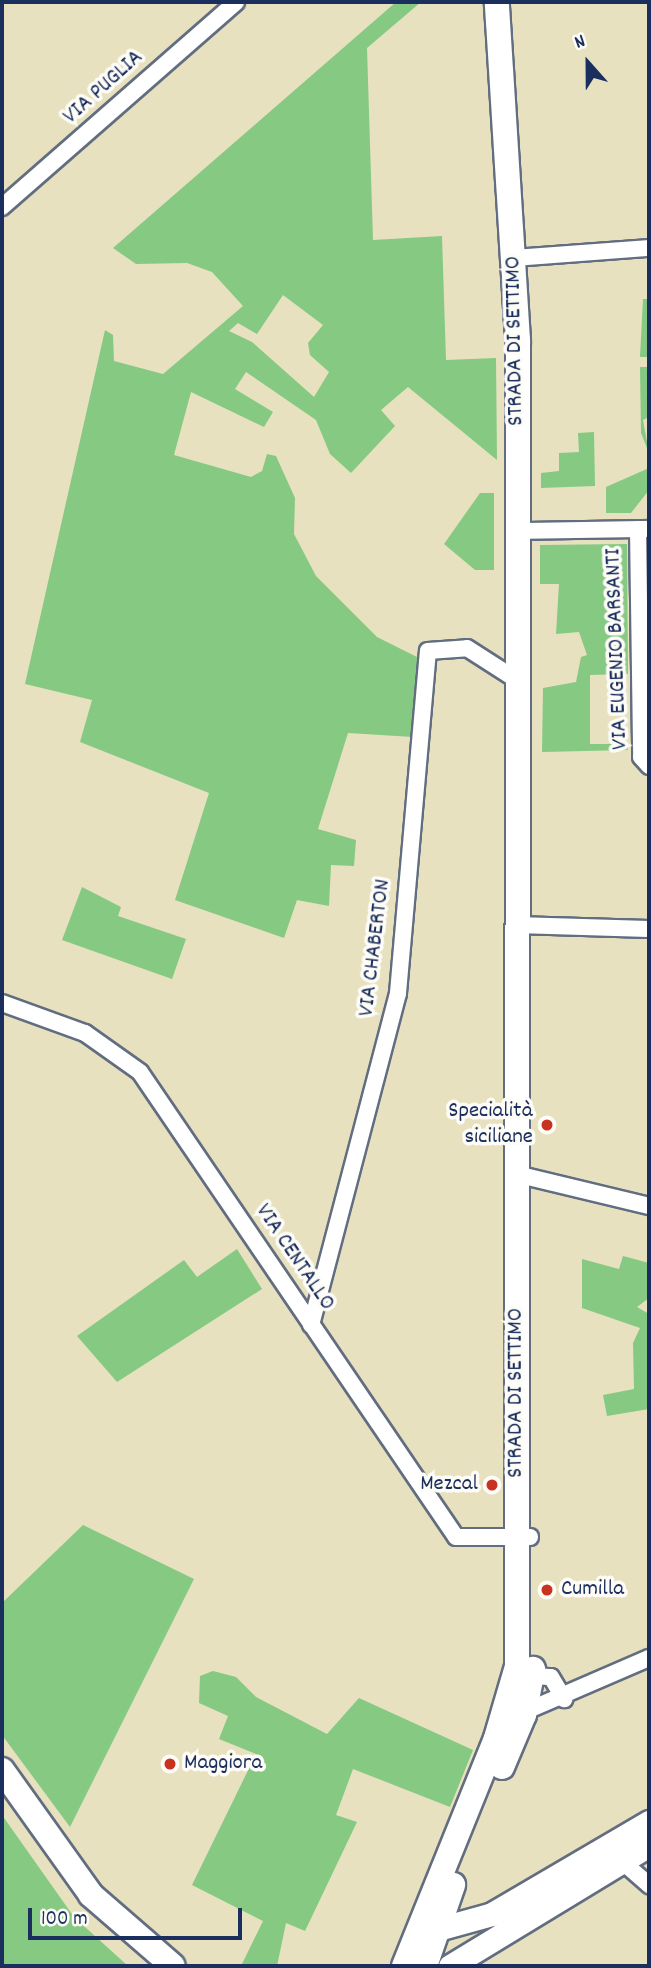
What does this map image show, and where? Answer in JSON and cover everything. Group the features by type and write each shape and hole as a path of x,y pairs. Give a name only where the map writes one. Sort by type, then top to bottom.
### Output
{"main road":[{"name":"STRADA DI SETTIMO","path":"428,1933 450,1894 514,1715 524,1675 522,925 515,258 497,2"},
{"name":"STRADA DI SETTIMO","path":"428,1933 514,1715"},
{"path":"2,1770 91,1895 173,1966"},
{"path":"450,1966 614,1854 649,1822"},
{"path":"404,1966 428,1933 481,1918 614,1854 649,1845"},
{"path":"450,1894 462,1913 481,1918"},
{"path":"425,1966 428,1933"}],"street":[{"name":"VIA PUGLIA","path":"2,207 236,2"},
{"path":"515,258 649,248"},
{"path":"519,531 643,529"},
{"name":"VIA EUGENIO BARSANTI","path":"643,529 641,757 649,766"},
{"name":"VIA CHABERTON","path":"311,1325 398,993 428,651 467,648 520,682"},
{"path":"522,925 649,929"},
{"name":"VIA CENTALLO","path":"2,1003 85,1033 140,1072 456,1537 524,1538"},
{"path":"523,1174 649,1206"},
{"path":"514,1715 564,1699 649,1658"},
{"path":"524,1675 559,1682 564,1699"},
{"path":"614,1854 649,1885"}],"green space":[{"path":"396,2 421,2 367,48 373,240 442,236 446,360 496,358 497,460 408,387 381,410 395,426 351,473 330,454 316,420 246,372 235,389 273,412 264,427 191,392 174,455 251,477 262,471 267,454 276,456 295,498 294,534 316,576 377,637 417,657 419,666 413,737 348,733 318,829 356,840 354,866 331,865 329,906 297,900 284,938 175,900 209,793 80,742 92,700 25,684 105,330 113,335 114,361 163,374 243,306 212,272 187,263 136,264 113,248","holes":["283,295 323,325 308,343 310,355 329,372 314,397 252,342 229,331 238,323 257,334"]},
{"path":"643,299 649,299 649,357 640,357"},
{"path":"640,367 649,367 649,417 643,420 649,453 641,433"},
{"path":"594,432 595,486 541,488 541,473 559,471 559,453 579,452 578,433"},
{"path":"649,468 649,490 631,513 606,513 606,487"},
{"path":"480,493 494,493 494,570 475,570 444,544"},
{"path":"627,544 628,674 590,675 590,744 628,744 628,750 542,752 543,688 576,682 581,657 587,655 579,632 556,634 559,584 540,584 540,545"},
{"path":"82,887 121,907 118,916 186,939 172,979 62,940"},
{"path":"237,1249 262,1289 117,1382 77,1336 184,1260 197,1277"},
{"path":"623,1256 649,1263 649,1298 637,1307 649,1314 649,1409 607,1416 603,1395 634,1389 633,1343 640,1328 582,1308 582,1259 619,1269"},
{"path":"83,1525 194,1579 70,1827 2,1735 2,1603"},
{"path":"213,1671 236,1677 256,1697 327,1734 359,1698 473,1750 450,1807 353,1769 336,1815 357,1822 305,1931 286,1923 277,1966 241,1966 263,1921 192,1885 256,1754 219,1739 228,1716 199,1703 200,1676"},
{"path":"2,1815 74,1917 128,1966 2,1966"}],"place":[{"name":"Specialità siciliane","path":"547,1125"},
{"name":"Mezcal","path":"492,1485"},
{"name":"Cumilla","path":"547,1590"},
{"name":"Maggiora","path":"170,1764"}]}
